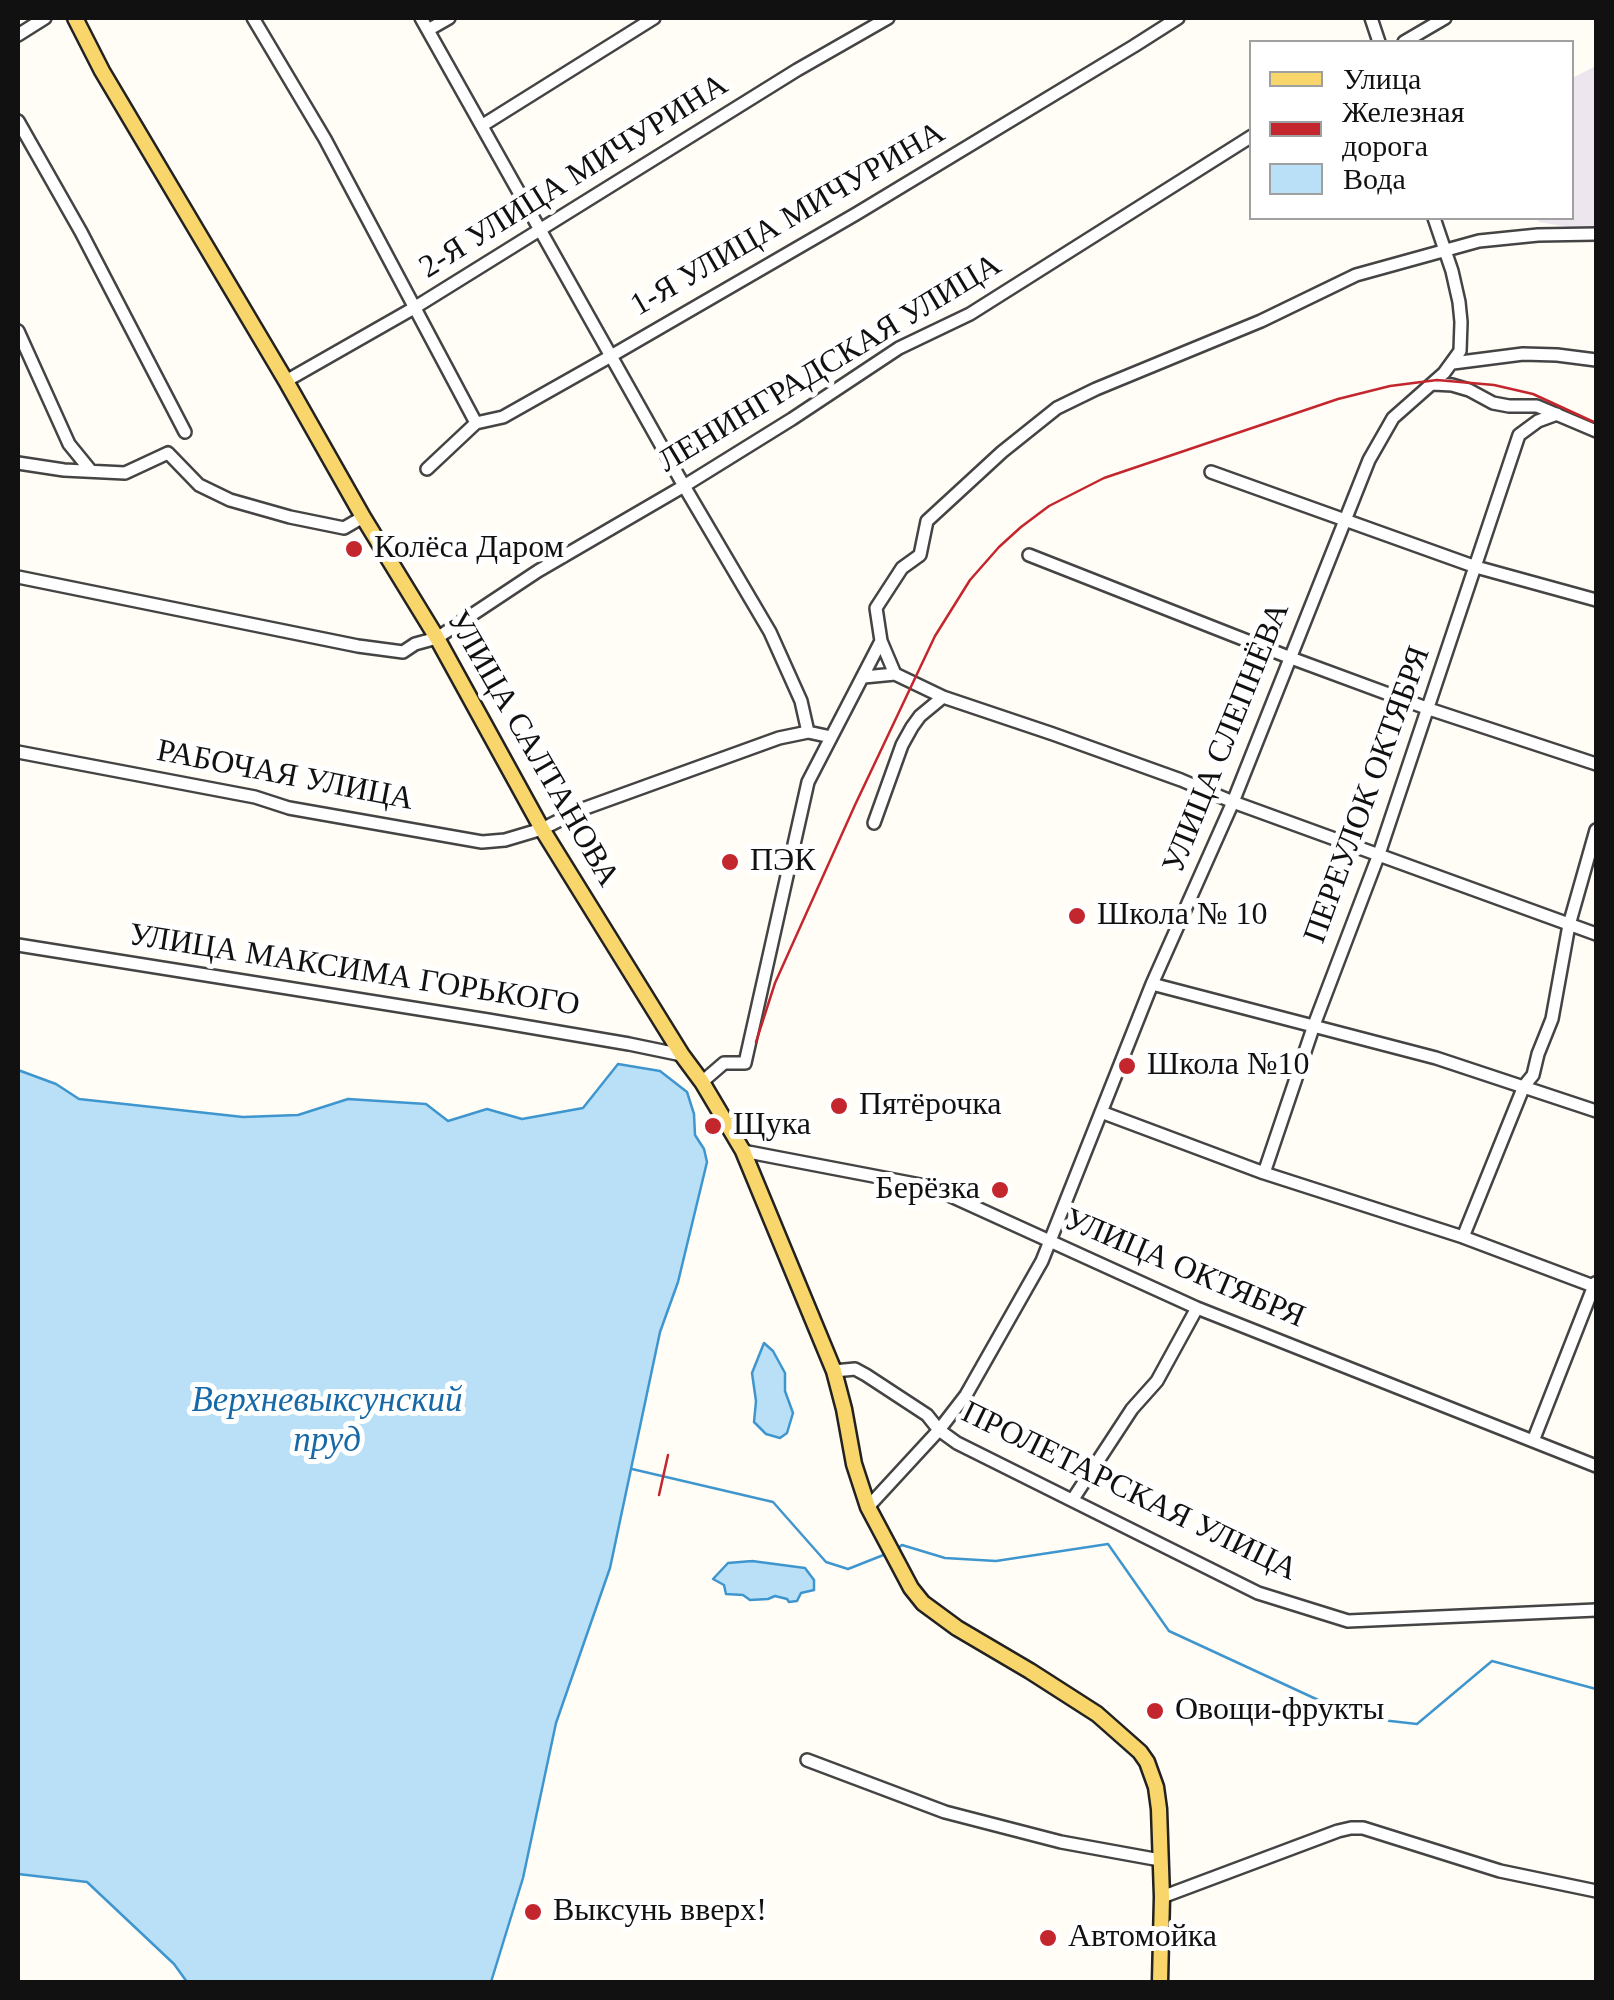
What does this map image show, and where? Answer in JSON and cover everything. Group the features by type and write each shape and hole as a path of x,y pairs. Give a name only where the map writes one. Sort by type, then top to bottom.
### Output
{"main road":[{"name":"УЛИЦА САЛТАНОВА","path":"75,18 102,71 437,638 542,829 742,1151 834,1372 854,1464 868,1507 900,1570 924,1603 938,1614 1097,1714 1140,1752 1152,1772 1162,1897 1160,1982"}],"street":[{"path":"18,35 46,18"},
{"path":"253,18 325,139 476,423"},
{"path":"420,18 770,632 801,701 808,732 831,737"},
{"path":"428,30 449,18"},
{"path":"482,125 654,18"},
{"name":"2-Я УЛИЦА МИЧУРИНА","path":"286,381 414,308 888,18"},
{"name":"1-Я УЛИЦА МИЧУРИНА","path":"427,469 476,423 503,417 611,356 872,204 1178,18"},
{"path":"1407,40 1445,18"},
{"path":"18,121 185,432"},
{"name":"ЛЕНИНГРАДСКАЯ УЛИЦА","path":"18,577 403,652 437,638 538,571 792,420 899,348 970,314 1249,138"},
{"path":"1435,220 1452,272 1462,322 1460,352 1454,363"},
{"path":"895,674 881,642 876,608 902,568 920,555 927,521 1057,408 1261,321 1356,275 1479,240 1596,234"},
{"path":"18,332 69,444 91,471"},
{"path":"1454,363 1523,354 1596,360"},
{"name":"УЛИЦА СЛЕПНЁВА","path":"868,1507 966,1395 1051,1243 1152,984 1234,802 1381,436 1403,407 1454,363"},
{"path":"1433,384 1469,390 1493,403 1537,406 1596,431"},
{"path":"1509,406 1520,424 1520,434"},
{"path":"1520,434 1557,414"},
{"name":"ПЕРЕУЛОК ОКТЯБРЯ","path":"1264,1173 1314,1025 1379,854 1520,434"},
{"path":"64,470 69,444"},
{"path":"18,463 64,470 125,472 168,453 199,485 230,500 344,528 363,517"},
{"path":"1211,472 1476,567 1596,600"},
{"path":"1029,555 1291,658 1596,764"},
{"path":"702,1082 724,1063 745,1063 808,782 881,642"},
{"path":"864,677 895,674 943,696 1596,934"},
{"path":"874,823 902,745 920,716 943,696"},
{"name":"РАБОЧАЯ УЛИЦА","path":"18,752 255,797 290,808 482,842 542,829 580,810 779,738 808,732"},
{"path":"1464,1237 1524,1086 1533,1075 1552,1019 1569,925 1596,830"},
{"name":"УЛИЦА МАКСИМА ГОРЬКОГО","path":"18,945 682,1055"},
{"path":"1152,984 1436,1058 1596,1111"},
{"path":"1102,1112 1264,1173 1596,1284 1533,1442"},
{"name":"УЛИЦА ОКТЯБРЯ","path":"742,1151 930,1187 1197,1308 1596,1466"},
{"path":"1073,1499 1132,1409 1157,1381 1197,1308"},
{"name":"ПРОЛЕТАРСКАЯ УЛИЦА","path":"834,1372 855,1370 866,1375 928,1415 939,1430 979,1454 1258,1592 1348,1622 1596,1610"},
{"path":"807,1760 945,1812 1061,1842 1160,1860"},
{"path":"1162,1897 1351,1828 1363,1828 1500,1871 1596,1891"}],"shaded area":[{"path":"1596,66 1596,227 1568,227 1538,220 1574,220 1574,77"}],"water":[{"name":"Верхневыксунский пруд","path":"618,1064 660,1071 687,1092 695,1135 707,1162 678,1282 660,1332 610,1568 556,1723 523,1878 491,1982 187,1982 174,1964 87,1882 18,1874 18,1070 56,1084 79,1099 243,1117 298,1115 348,1099 426,1104 448,1121 487,1109 522,1119 583,1108"},
{"path":"764,1343 785,1373 785,1391 793,1413 787,1433 780,1438 766,1434 754,1422 752,1373"},
{"path":"752,1561 805,1568 814,1580 814,1590 801,1593 797,1601 775,1596 750,1600 743,1595 726,1594 724,1585 713,1579 728,1563"}],"waterway":[{"path":"632,1469 773,1502 826,1562 848,1569 886,1554"},
{"path":"898,1548 902,1545 945,1558 996,1561 1108,1544 1169,1631 1355,1717 1417,1724 1492,1661 1596,1689"}],"railway":[{"path":"756,1042 775,983 935,636 970,580 999,547 1049,506 1104,478 1338,399 1390,386 1437,380 1494,385 1533,394 1596,423"},
{"path":"659,1495 668,1455"}],"place":[{"name":"Колёса Даром","path":"354,549"},
{"name":"ПЭК","path":"730,862"},
{"name":"Школа № 10","path":"1077,916"},
{"name":"Школа №10","path":"1127,1066"},
{"name":"Пятёрочка","path":"839,1106"},
{"name":"Щука","path":"713,1126"},
{"name":"Берёзка","path":"1000,1190"},
{"name":"Овощи-фрукты","path":"1155,1711"},
{"name":"Выксунь вверх!","path":"533,1912"},
{"name":"Автомойка","path":"1048,1938"}]}
